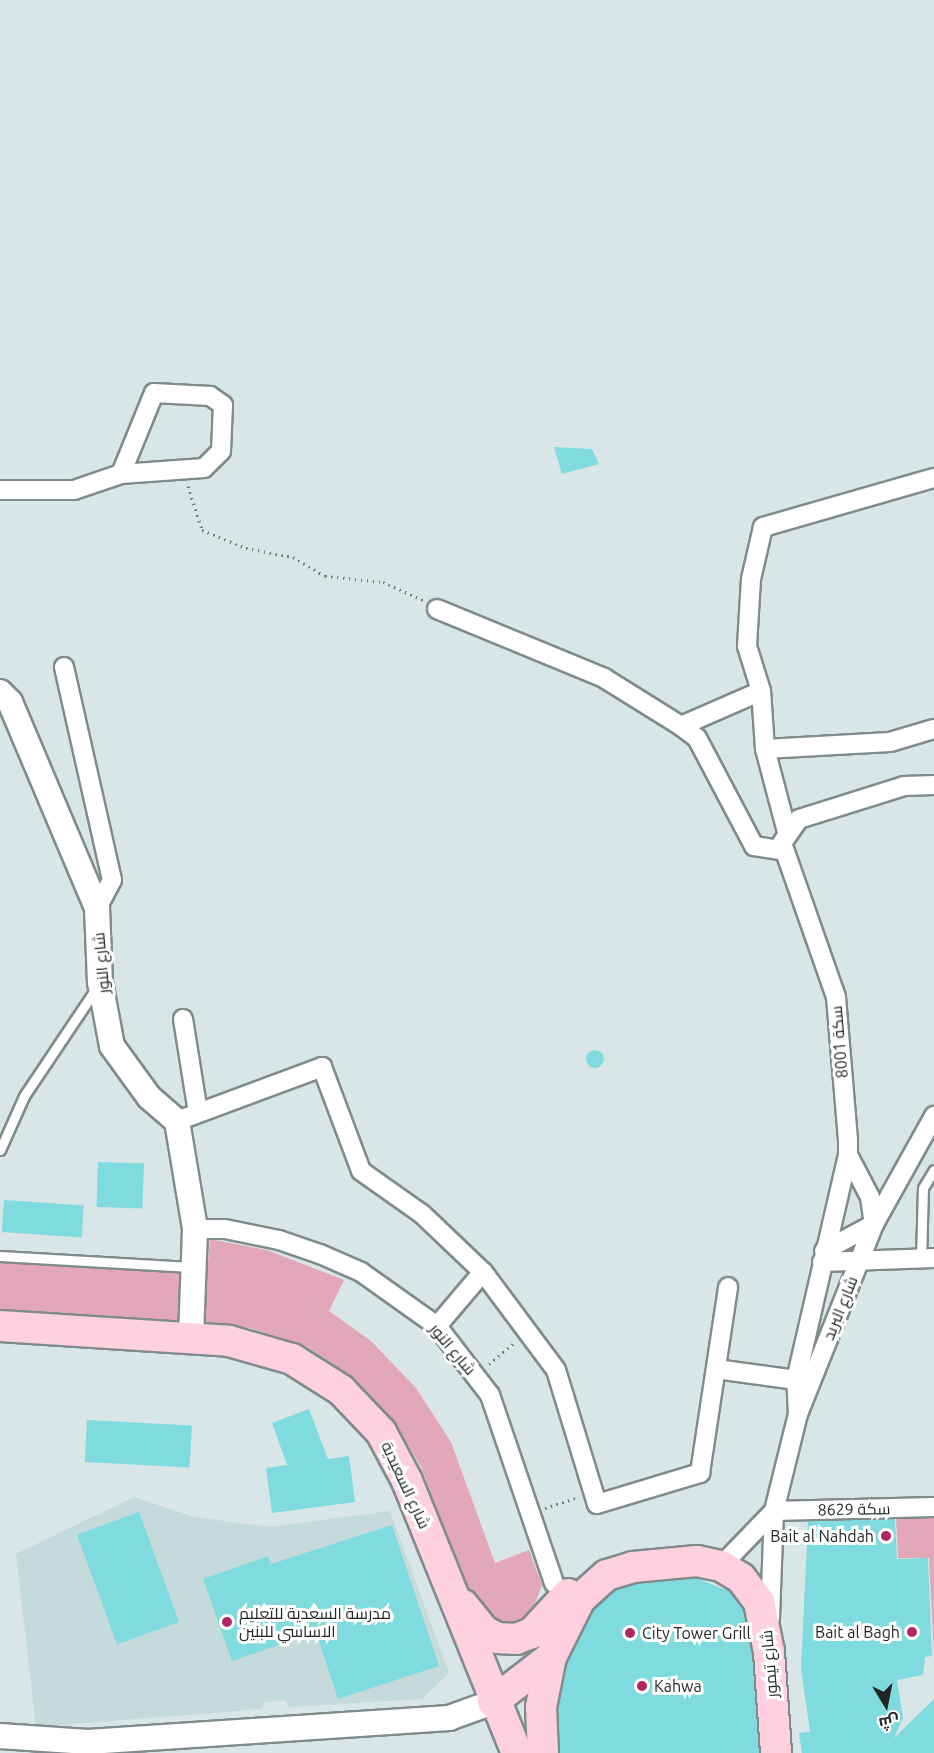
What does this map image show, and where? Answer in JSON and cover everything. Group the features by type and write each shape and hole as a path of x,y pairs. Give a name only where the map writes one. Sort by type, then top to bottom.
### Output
{"main road":[{"name":"شارع السعيدية","path":"0,1326 229,1341 292,1359 318,1374 362,1409 400,1465 454,1595 493,1702 517,1753"},
{"name":"شارع تيمور","path":"454,1595 484,1631 516,1640 532,1633 574,1586 633,1568 698,1561 721,1566 741,1578 759,1602 769,1652 776,1753"},
{"path":"543,1753 541,1707 551,1658 570,1612 607,1575"},
{"path":"493,1702 551,1658"}],"street":[{"path":"0,490 74,490 121,474 204,468 221,451 223,405 210,396 154,393 121,474"},
{"path":"787,832 765,749 761,692 747,646 751,579 763,527 934,478"},
{"path":"437,609 604,678 681,726 698,738 754,846 784,851"},
{"path":"64,667 112,880 97,908"},
{"name":"شارع النور","path":"0,692 10,702 97,908 100,982 112,1046 148,1097 188,1117"},
{"path":"681,726 761,692"},
{"path":"765,749 890,742 934,729"},
{"path":"787,832 799,819 904,786 934,785"},
{"name":"سكة 8001","path":"787,832 782,843 784,851 836,997 848,1155 796,1380 798,1413"},
{"path":"183,1019 195,1229 191,1338"},
{"path":"188,1117 322,1067 361,1171 422,1214 483,1272 529,1330 556,1370 597,1504 700,1473 728,1287"},
{"name":"شارع البريد","path":"769,1652 774,1511 798,1413 874,1224 934,1116"},
{"path":"823,1257 874,1224 870,1197 848,1155"},
{"name":"شارع النور","path":"195,1229 225,1229 279,1240 320,1254 362,1272 437,1326 490,1395 554,1583"},
{"path":"823,1257 858,1261 928,1259"},
{"path":"437,1326 483,1272"},
{"path":"716,1369 796,1380"},
{"name":"سكة 8629","path":"774,1511 934,1507"},
{"path":"721,1566 774,1511"},
{"path":"0,1736 88,1742 449,1718 493,1702"}],"lane":[{"path":"0,1150 24,1096 100,982"},
{"path":"928,1259 923,1188 934,1170"},
{"path":"0,1256 194,1268"}],"path":[{"path":"179,470 189,487 202,530 246,548 293,557 325,576 383,582 437,609"},
{"path":"476,1375 529,1330"},
{"path":"531,1512 594,1492"}],"shaded area":[{"path":"210,1239 267,1250 344,1280 329,1311 371,1341 416,1388 451,1442 495,1563 529,1550 542,1585 531,1615 503,1625 487,1619 467,1591 421,1467 393,1420 352,1377 307,1347 250,1328 203,1321"},
{"path":"0,1259 182,1269 179,1323 0,1314"},
{"name":"مدرسة السعدية للتعليم الاساسي للبنين","path":"134,1497 194,1517 269,1527 390,1511 449,1673 422,1699 290,1707 284,1700 264,1703 261,1709 36,1727 16,1554"},
{"path":"934,1517 934,1656 929,1558 898,1558 896,1518"}],"building":[{"path":"554,447 592,449 599,464 562,474"},
{"path":"595,1050 601,1053 604,1059 601,1065 595,1068 589,1065 586,1059 589,1053"},
{"path":"98,1162 144,1164 142,1209 96,1207"},
{"path":"4,1200 84,1206 82,1238 2,1232"},
{"path":"309,1409 328,1459 349,1456 355,1502 272,1513 266,1468 287,1465 272,1423"},
{"path":"87,1420 192,1425 190,1467 85,1462"},
{"path":"139,1512 179,1622 117,1645 77,1535"},
{"path":"895,1519 897,1559 928,1558 932,1656 925,1657 923,1675 897,1680 903,1718 894,1738 934,1699 934,1753 802,1753 799,1733 810,1732 801,1668 808,1521"},
{"path":"392,1525 439,1666 338,1699 316,1632 232,1661 203,1579 268,1556 271,1564"},
{"path":"696,1578 729,1591 743,1609 752,1654 759,1753 560,1753 558,1708 567,1663 594,1610 616,1590 636,1584"}],"place":[{"name":"Bait al Nahdah","path":"886,1536"},
{"name":"مدرسة السعدية للتعليم الاساسي للبنين","path":"227,1622"},
{"name":"Bait al Bagh","path":"912,1632"},
{"name":"City Tower Grill","path":"630,1633"},
{"name":"Kahwa","path":"642,1686"}]}
